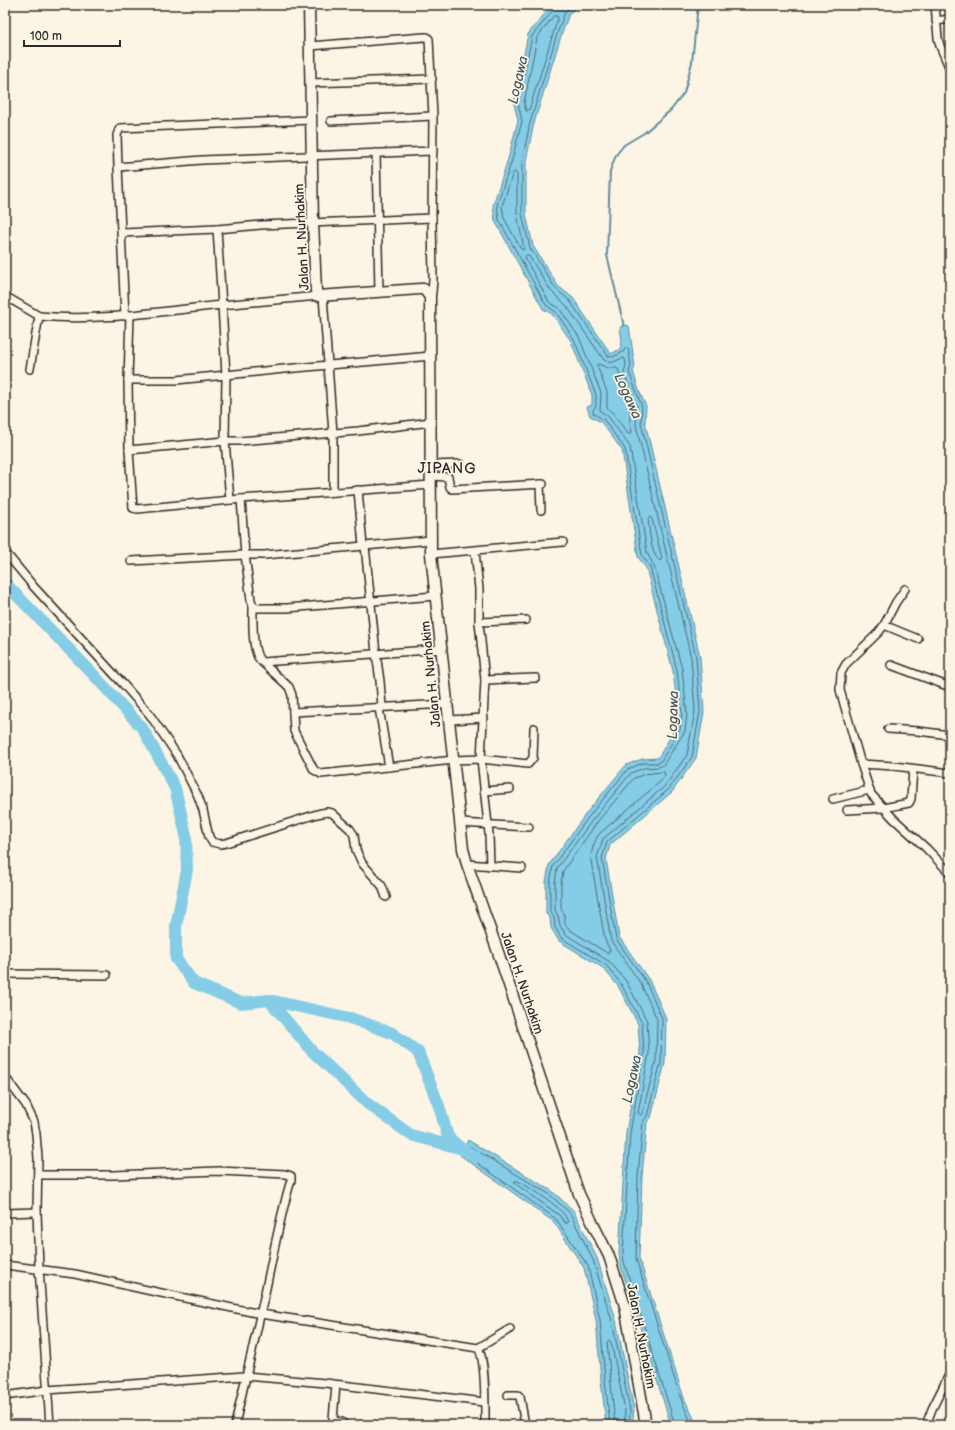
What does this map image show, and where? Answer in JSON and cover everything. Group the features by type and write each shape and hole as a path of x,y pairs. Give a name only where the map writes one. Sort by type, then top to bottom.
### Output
{"main road":[{"name":"Jalan H. Nurhakim","path":"309,5 315,284 320,296 424,290 430,297 431,554 463,849 579,1194 609,1256 624,1306 646,1425"}],"street":[{"path":"936,5 936,21 940,46 948,58 950,69"},
{"path":"936,21 950,19"},
{"path":"310,46 427,37 430,42 434,116 432,218 433,279 430,297"},
{"path":"310,83 432,78"},
{"path":"331,121 434,116"},
{"path":"312,120 120,128 118,131 118,167 128,315 129,450 134,509 358,490 431,481 448,477 450,487 452,489 541,484 541,510"},
{"path":"118,167 202,160 434,151"},
{"path":"376,153 379,292"},
{"path":"122,233 217,229 313,222 432,218"},
{"path":"217,229 226,376 225,441 230,500"},
{"path":"5,296 39,316 82,318 128,315 320,296 329,365 333,433 333,492"},
{"path":"30,369 39,316"},
{"path":"128,380 176,380 431,356"},
{"path":"129,450 333,433 431,422"},
{"path":"431,465 460,464"},
{"path":"358,490 380,681 380,708 389,767"},
{"path":"241,499 245,555 253,606 254,642 258,658 289,687 292,695 294,731 314,770 318,773 325,774 454,760 481,759 524,765 530,763 533,758 534,728"},
{"path":"131,561 264,555 431,540"},
{"path":"431,554 563,542"},
{"path":"475,551 479,589 479,622 485,680 481,759 488,824 490,866"},
{"path":"5,552 150,715 177,755 198,796 203,810 209,837 212,842 220,844 317,814 327,812 332,813 350,829 354,835 356,850 362,863 382,886 386,897"},
{"path":"905,589 896,602 887,627 846,664 841,673 840,690 864,764 869,790 874,798 886,807 905,831 926,848 950,873"},
{"path":"253,606 257,608 287,608 435,596"},
{"path":"479,622 526,620"},
{"path":"887,627 918,639"},
{"path":"262,662 442,649"},
{"path":"891,665 950,687"},
{"path":"485,680 536,678"},
{"path":"293,712 448,704"},
{"path":"449,720 484,718"},
{"path":"888,729 950,735"},
{"path":"864,764 950,773"},
{"path":"847,810 886,807 910,801 913,769"},
{"path":"484,791 510,790"},
{"path":"833,799 869,790"},
{"path":"460,823 529,827"},
{"path":"467,864 522,868"},
{"path":"5,974 107,975"},
{"path":"5,1077 26,1105 34,1122 38,1158 37,1212 39,1268 50,1425"},
{"path":"38,1175 112,1175 219,1170 285,1174 291,1176 235,1425"},
{"path":"5,1213 37,1212"},
{"path":"5,1265 39,1268 86,1276 261,1314 478,1348 510,1329"},
{"path":"478,1348 482,1357 485,1425"},
{"path":"926,1425 932,1409 950,1373"},
{"path":"5,1396 47,1390 245,1376 484,1402"},
{"path":"336,1385 332,1419 334,1422 342,1422 344,1425"},
{"path":"508,1395 518,1395 520,1397 525,1425"}],"water":[{"name":"Logawa","path":"552,5 578,5 569,14 561,36 534,123 526,161 526,214 533,246 558,286 573,298 611,354 620,349 622,341 620,328 623,324 629,326 635,367 633,371 639,391 646,406 645,422 700,657 704,712 696,758 672,792 610,845 606,859 619,937 649,980 666,1018 665,1063 651,1118 647,1122 642,1176 639,1258 684,1398 697,1425 671,1425 620,1263 619,1253 626,1132 640,1052 638,1024 618,986 603,968 559,941 551,928 550,918 546,914 546,882 549,865 587,812 626,765 642,759 658,758 676,727 678,714 673,671 646,568 638,557 622,450 601,422 590,416 587,407 592,405 592,395 571,341 552,314 543,309 495,221 493,205 508,159 518,120 514,104 528,34"},
{"path":"468,1140 552,1191 573,1210 597,1258 616,1320 634,1410 632,1425 606,1425 596,1320 584,1268 554,1222 460,1155"}],"waterway":[{"path":"624,326 607,255 610,171 616,155 624,145 644,133 671,110 684,93 692,62 698,5"},
{"path":"5,583 93,674 143,729 175,788 186,835 187,870 176,926 176,959 194,983 241,1003 269,1000 350,1018 392,1033 418,1052 439,1106 448,1137 462,1149 476,1157"},
{"path":"269,1000 311,1050 368,1104 411,1135 459,1148"}],"district":[{"name":"JIPANG","path":"447,468"}]}
